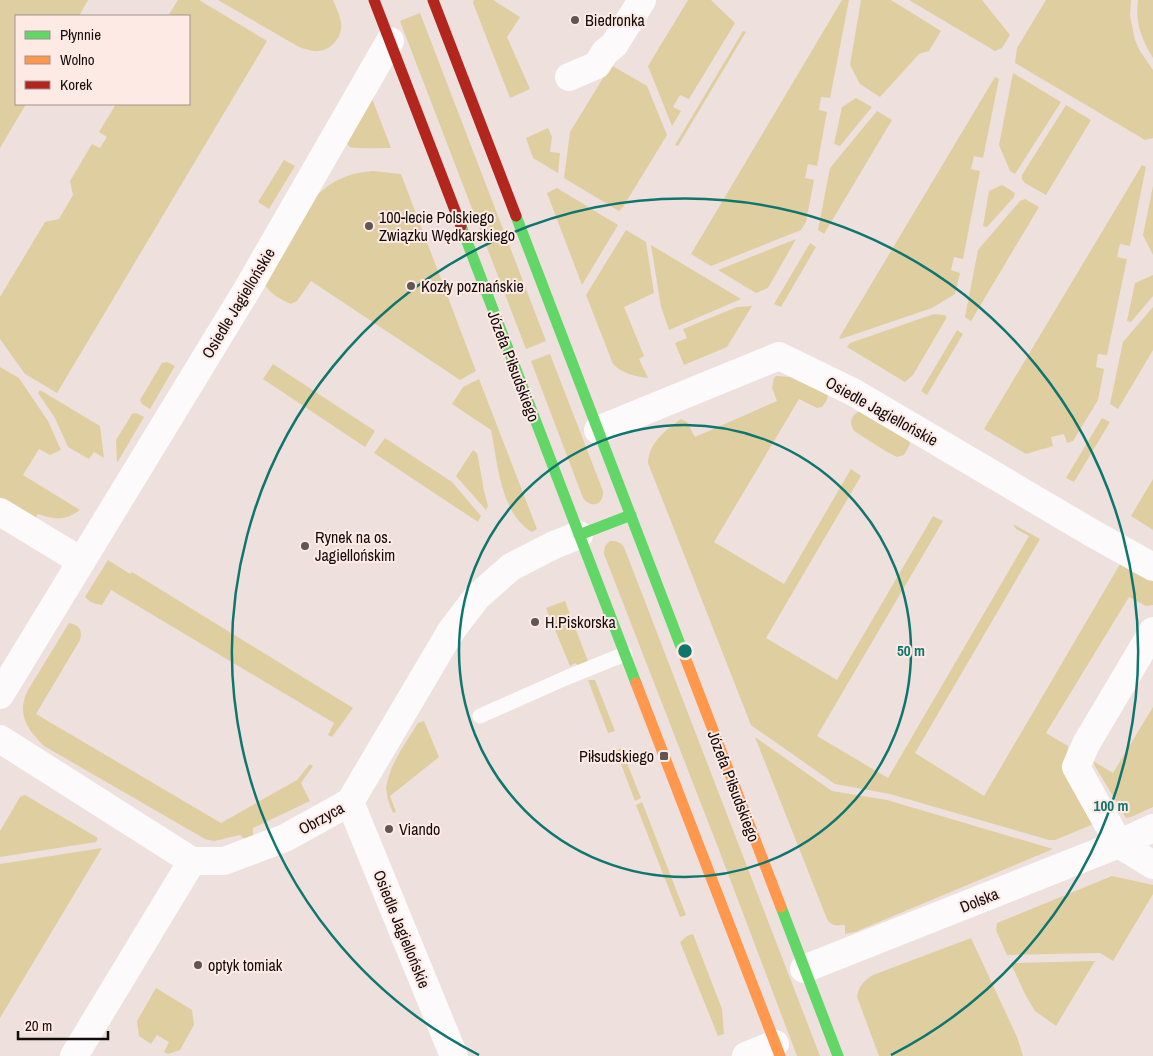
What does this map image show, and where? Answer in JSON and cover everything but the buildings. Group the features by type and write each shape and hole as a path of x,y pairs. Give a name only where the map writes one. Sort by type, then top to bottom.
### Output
{"street":[{"name":"Józefa Piłsudskiego","path":"374,0 624,654 778,1050"},
{"name":"Józefa Piłsudskiego","path":"433,0 838,1056"},
{"path":"569,77 597,65 605,52 614,45 642,0"},
{"name":"Osiedle Jagiellońskie","path":"0,695 248,288 390,41"},
{"name":"Osiedle Jagiellońskie","path":"598,430 779,356 853,392 1153,568"},
{"path":"0,512 81,561"},
{"path":"579,535 631,515"},
{"name":"Obrzyca","path":"192,861 224,861 284,838 350,802 451,630 477,597 511,567 554,545 579,535"},
{"path":"1153,631 1086,744 1076,767 1119,844 1153,866"},
{"path":"0,739 192,861 74,1056"},
{"name":"Osiedle Jagiellońskie","path":"350,802 454,1056"},
{"name":"Dolska","path":"804,969 1119,844 1153,828"},
{"path":"746,1056 778,1050"}],"lane":[{"path":"480,716 624,654"}],"shaded area":[{"path":"0,0 88,0 80,15 15,15 15,105 25,105 0,148"},
{"path":"178,0 199,0 267,41 57,393 25,374 0,339 0,297 45,222 59,219 73,195 70,181 92,144 100,148 107,137 99,132 115,105 190,105 190,15 169,15"},
{"path":"218,0 333,0 340,20 340,33 336,42 328,48 319,51 309,50 299,47"},
{"path":"474,0 493,0 520,17 507,37 530,89 510,98 473,3"},
{"path":"688,0 711,0 735,23 689,99 680,95 673,107 681,111 672,126 648,66"},
{"path":"842,0 849,0 830,98 821,97 819,110 827,112 817,166 808,164 805,178 814,180 806,222 801,230 711,266 691,254"},
{"path":"861,0 891,0 941,31 929,51 919,54 880,97 860,84 850,65"},
{"path":"909,0 982,0 1010,35 1002,48 995,51"},
{"path":"1046,0 1131,0 1130,16 1135,40 1153,70 1153,138 1145,140 1015,63 1017,48"},
{"path":"1138,0 1153,0 1153,58 1145,44 1138,23"},
{"path":"420,13 546,341 526,349 400,21"},
{"path":"743,31 746,32 678,146 675,145"},
{"path":"611,65 647,86 667,135 619,211 564,178 570,132"},
{"path":"1013,73 1061,102 1015,174 1010,171 999,145"},
{"path":"995,77 999,79 983,158 974,156 971,169 980,171 963,259 954,257 951,270 960,273 955,294 932,308 841,339 839,338"},
{"path":"371,96 391,148 352,148 347,144 347,140"},
{"path":"856,98 872,107 840,146 834,144 842,107"},
{"path":"1066,105 1091,120 1046,195 1025,183 1022,175"},
{"path":"877,111 892,120 824,234 818,230 830,168"},
{"path":"548,128 552,137 550,152 560,153 558,173 533,158 526,138"},
{"path":"284,160 295,166 269,209 258,202"},
{"path":"1142,165 1146,167 1130,246 1120,244 1117,257 1127,259 1107,355 1098,354 1096,367 1104,369 1098,400 1073,441 1067,443 1064,434 1051,437 1053,446 1026,454 984,429"},
{"path":"373,171 401,174 476,371 460,380 311,281 297,301 291,304 276,296 265,285 315,197 341,178"},
{"path":"1002,185 1015,193 1014,197 987,227 983,226 989,191"},
{"path":"1153,186 1153,255 1143,235"},
{"path":"557,188 618,225 582,285 547,193"},
{"path":"1025,199 1039,207 971,321 965,317 978,250 1020,201"},
{"path":"626,230 646,242 654,293 624,307 644,356 639,359 648,378 629,374 613,364 586,295"},
{"path":"796,239 768,288 756,293 718,270"},
{"path":"810,243 816,247 781,307 774,304"},
{"path":"651,245 741,299 669,330 661,307"},
{"path":"1153,275 1153,296 1131,322 1127,321 1135,283"},
{"path":"752,306 727,347 684,365 675,343 687,338 683,329 737,307"},
{"path":"1153,307 1153,350 1118,409 1110,404 1123,342"},
{"path":"934,314 947,317 913,375 905,382 847,347 850,343"},
{"path":"957,330 963,334 927,395 921,391"},
{"path":"550,354 603,491 601,500 596,504 590,504 583,498 531,361"},
{"path":"167,362 175,366 150,409 142,404 140,400 162,363"},
{"path":"273,364 375,431 365,447 263,379"},
{"path":"0,367 19,378 48,421 61,450 50,455 39,449 23,475 80,510 70,516 55,518 38,514 32,522 0,503"},
{"path":"776,376 803,380 828,394 827,400 822,407 817,408 799,399 714,542 784,584 851,469 861,476 766,638 837,680 933,516 943,521 817,736 888,778 1029,536 1016,529 1013,524 1040,539 915,753 984,796 1123,559 1153,577 1153,605 1146,606 1129,597 1046,733 1068,746 1067,761 1096,823 1055,840 1049,840 890,794 835,784 751,725 648,463 651,449 659,437 681,419 687,422 695,437 777,401 772,388"},
{"path":"479,379 537,529 532,532 521,524 507,500 502,487 491,430 452,404 463,387"},
{"path":"40,390 100,426 104,458 94,452 89,459 68,447 55,418 38,393"},
{"path":"862,410 909,438 910,444 904,455 897,457 854,431 851,424 852,418"},
{"path":"136,413 144,417 117,463 116,440 132,414"},
{"path":"1102,418 1110,422 1074,482 1066,478"},
{"path":"385,438 452,482 481,516 478,522 374,453"},
{"path":"473,450 477,453 478,457 488,506 486,510 456,476"},
{"path":"1153,479 1153,530 1131,516"},
{"path":"610,541 618,542 624,547 820,1056 797,1056 604,554 605,547"},
{"path":"108,560 130,574 132,572 353,708 332,737 328,735 334,723 111,590 102,605 91,602 85,597"},
{"path":"565,601 589,664 579,666 575,663 570,666 546,608"},
{"path":"69,623 79,628 81,633 80,640 36,714 221,823 297,780 310,764 313,766 301,783 310,801 253,828 253,840 248,842 240,835 214,841 205,839 44,746 28,727 23,714 23,706 28,690"},
{"path":"588,680 595,680 615,731 608,733"},
{"path":"1153,707 1153,807 1126,818 1093,761 1113,773"},
{"path":"424,721 439,757 390,796 396,812 393,813 386,788 392,767 418,723"},
{"path":"755,737 832,791 887,800 1053,849 855,932 845,934 845,925 833,924 827,919"},
{"path":"621,748 641,798 635,801 616,751"},
{"path":"25,795 98,838 96,842 0,857 0,831 20,797"},
{"path":"642,802 686,915 680,917 636,805"},
{"path":"102,848 0,1018 0,864"},
{"path":"1112,876 1153,885 1153,894 1113,961 1100,953 1007,955 996,930 997,923"},
{"path":"693,934 722,1009 724,1034 718,1036 680,942"},
{"path":"971,938 1017,1037 1023,1056 879,1056 857,997 862,984 873,975"},
{"path":"1095,961 1056,1026 1035,1011 1011,964 1012,963"},
{"path":"156,988 192,1010 194,1025 180,1050 168,1054 164,1052 169,1042 157,1035 151,1044 139,1036 137,1021"}],"traffic: fast":[{"path":"516,216 683,652"},
{"path":"461,226 636,683"},
{"path":"579,535 631,515"},
{"path":"781,907 838,1056"}],"traffic: slow":[{"path":"683,652 781,907"},
{"path":"636,683 780,1056"}],"traffic: jam":[{"path":"374,0 461,226"},
{"path":"433,0 516,216"}],"place":[{"name":"Biedronka","path":"575,20"},
{"name":"100-lecie Polskiego Związku Wędkarskiego","path":"369,226"},
{"name":"Kozły poznańskie","path":"411,286"},
{"name":"Rynek na os. Jagiellońskim","path":"305,546"},
{"name":"H.Piskorska","path":"535,622"},
{"name":"Piłsudskiego","path":"664,756"},
{"name":"Viando","path":"389,829"},
{"name":"optyk tomiak","path":"198,965"}]}
